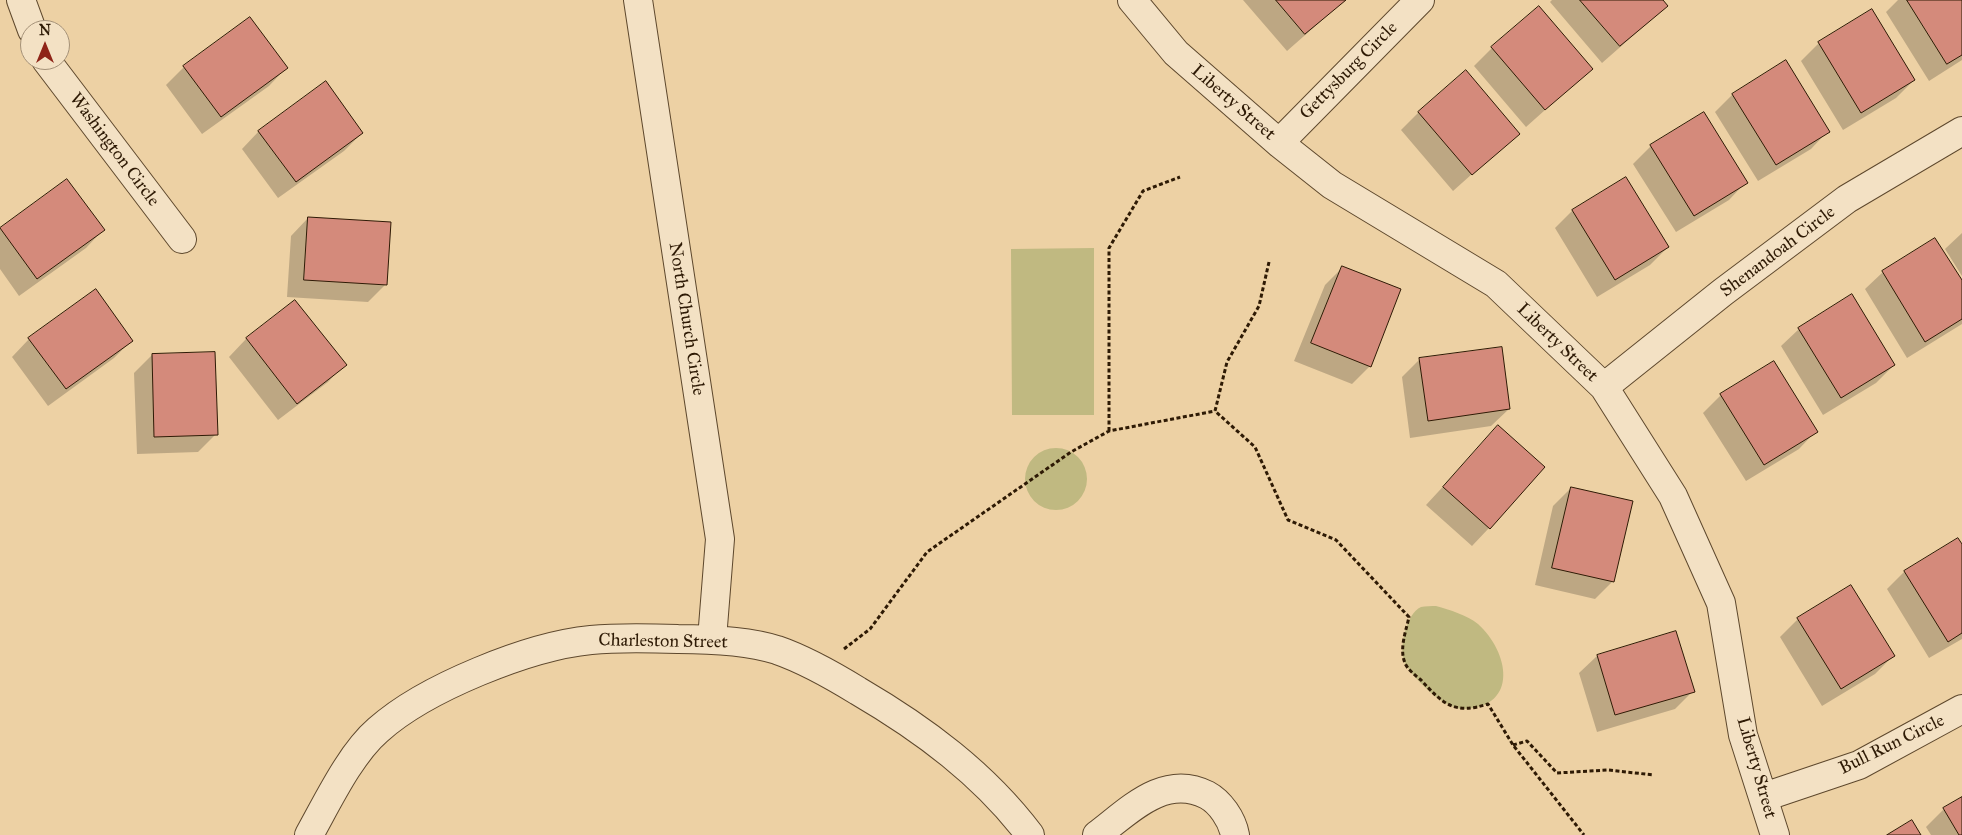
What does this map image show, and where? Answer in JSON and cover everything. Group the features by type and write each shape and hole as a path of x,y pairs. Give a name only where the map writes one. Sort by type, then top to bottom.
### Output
{"street":[{"path":"21,0 28,20"},
{"name":"North Church Circle","path":"638,0 720,539 712,639"},
{"name":"Liberty Street","path":"1132,0 1176,54 1279,142 1332,185 1496,284 1604,387 1673,496 1721,603 1743,735 1775,835"},
{"name":"Gettysburg Circle","path":"1279,142 1420,0"},
{"name":"Washington Circle","path":"54,70 182,239"},
{"name":"Shenandoah Circle","path":"1604,387 1723,292 1847,199 1962,131"},
{"name":"Charleston Street","path":"310,835 345,771 377,730 422,700 478,672 532,652 590,640 712,639 776,650 820,668 881,704 930,737 979,777 1030,835"},
{"name":"Bull Run Circle","path":"1764,797 1859,765 1962,709"},
{"path":"1097,835 1143,800 1163,790 1180,788 1196,790 1217,801 1236,835"}],"path":[{"path":"1109,431 1109,248 1143,191 1180,176"},
{"path":"1214,411 1227,362 1259,306 1269,262"},
{"path":"820,668 870,629 927,552 1071,452 1109,431 1214,411"},
{"path":"1214,411 1255,447 1288,520 1336,540 1409,617 1403,642 1405,664 1442,702 1458,709 1476,708 1488,704 1513,745 1584,835"},
{"path":"1513,745 1527,741 1557,773 1608,770 1654,775"}],"shaded area":[{"path":"1094,248 1094,415 1012,415 1011,249"},
{"path":"1056,448 1068,450 1078,457 1085,467 1087,479 1085,491 1078,501 1068,508 1056,510 1044,508 1034,501 1027,491 1025,479 1027,467 1034,457 1044,450"},
{"path":"1436,606 1458,613 1474,621 1489,636 1497,649 1502,662 1503,676 1501,688 1494,698 1482,706 1465,709 1457,708 1440,700 1417,679 1403,659 1404,633 1411,617 1421,607"}],"building":[{"path":"1276,0 1346,0 1305,34"},
{"path":"1580,0 1663,0 1668,6 1620,46"},
{"path":"1907,0 1962,0 1962,55 1947,64"},
{"path":"1539,6 1593,69 1545,110 1491,47"},
{"path":"1872,9 1915,80 1861,113 1818,42"},
{"path":"250,17 288,68 221,117 183,66"},
{"path":"1786,60 1830,132 1776,165 1732,94"},
{"path":"1466,70 1520,134 1472,175 1418,112"},
{"path":"326,81 363,133 296,182 258,131"},
{"path":"1704,112 1748,183 1694,216 1650,145"},
{"path":"1626,177 1669,247 1615,280 1572,210"},
{"path":"67,179 105,230 37,279 0,228"},
{"path":"308,217 391,222 387,285 304,280"},
{"path":"1935,238 1962,280 1962,319 1925,342 1882,271"},
{"path":"1342,266 1401,289 1371,367 1311,343"},
{"path":"96,289 133,341 66,389 28,338"},
{"path":"1852,294 1895,365 1841,398 1798,328"},
{"path":"295,300 347,365 297,404 246,338"},
{"path":"1502,347 1510,409 1428,421 1419,358"},
{"path":"215,352 218,435 154,437 152,354"},
{"path":"1774,361 1818,432 1764,465 1720,394"},
{"path":"1498,425 1545,467 1490,529 1443,487"},
{"path":"1571,487 1633,501 1614,582 1552,568"},
{"path":"1958,538 1962,544 1962,633 1948,642 1904,571"},
{"path":"1851,585 1895,656 1841,689 1797,618"},
{"path":"1676,631 1695,692 1615,715 1597,655"},
{"path":"1962,797 1962,835 1959,835 1943,808"},
{"path":"1912,820 1921,835 1887,835"}]}
